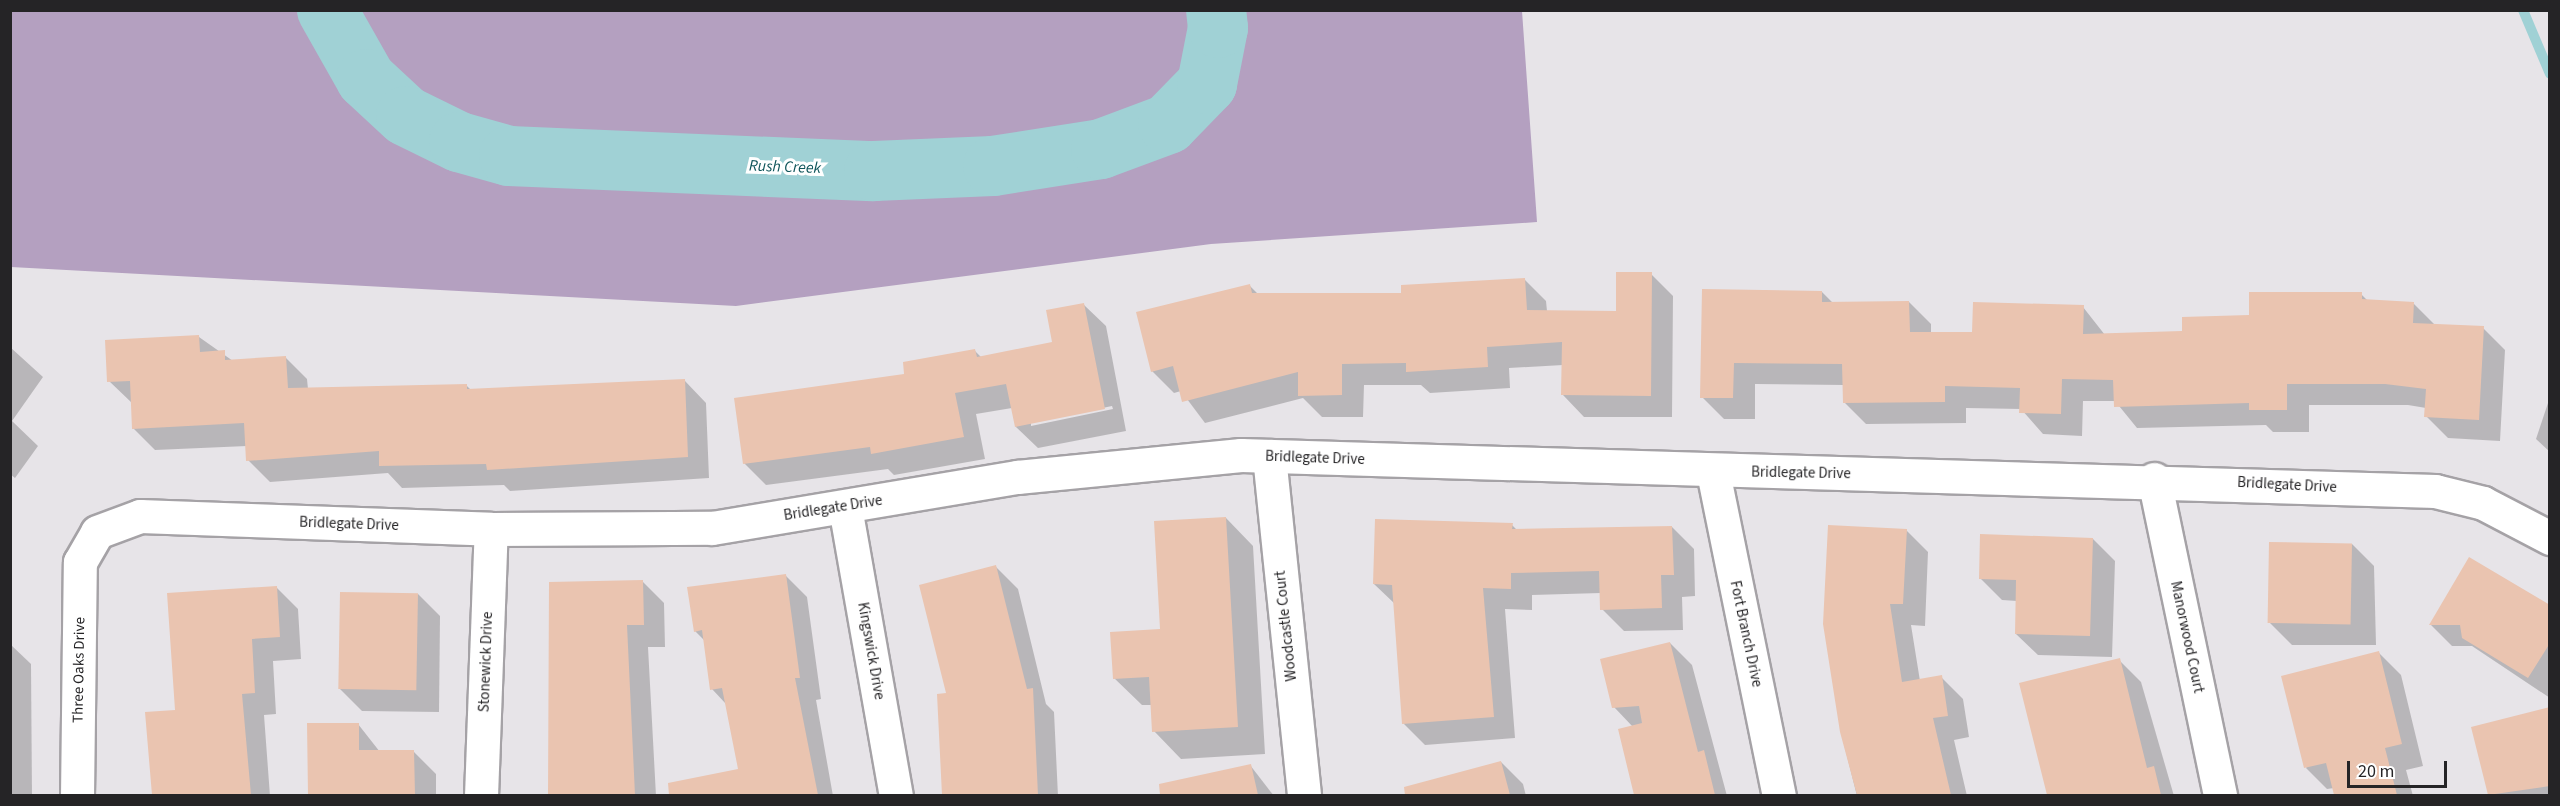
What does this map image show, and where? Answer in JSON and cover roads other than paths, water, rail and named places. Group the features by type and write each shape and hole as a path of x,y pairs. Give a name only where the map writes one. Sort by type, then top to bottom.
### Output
{"street":[{"name":"Bridlegate Drive","path":"86,546 97,532 140,516 491,529 711,528 1017,477 1269,456 1713,472 2154,479 2435,491 2483,503 2550,538"},
{"name":"Woodcastle Court","path":"1269,456 1304,795"},
{"name":"Fort Branch Drive","path":"1713,472 1779,795"},
{"name":"Manorwood Court","path":"2154,479 2220,795"},
{"name":"Kingswick Drive","path":"845,507 896,795"},
{"name":"Stonewick Drive","path":"481,795 491,529"},
{"name":"Three Oaks Drive","path":"77,795 80,562 86,546"}],"waterway":[{"name":"Rush Creek","path":"327,10 366,79 406,116 459,142 509,156 874,171 993,166 1101,149 1168,124 1207,84 1218,28 1216,10"},
{"path":"2523,10 2550,74"}]}
